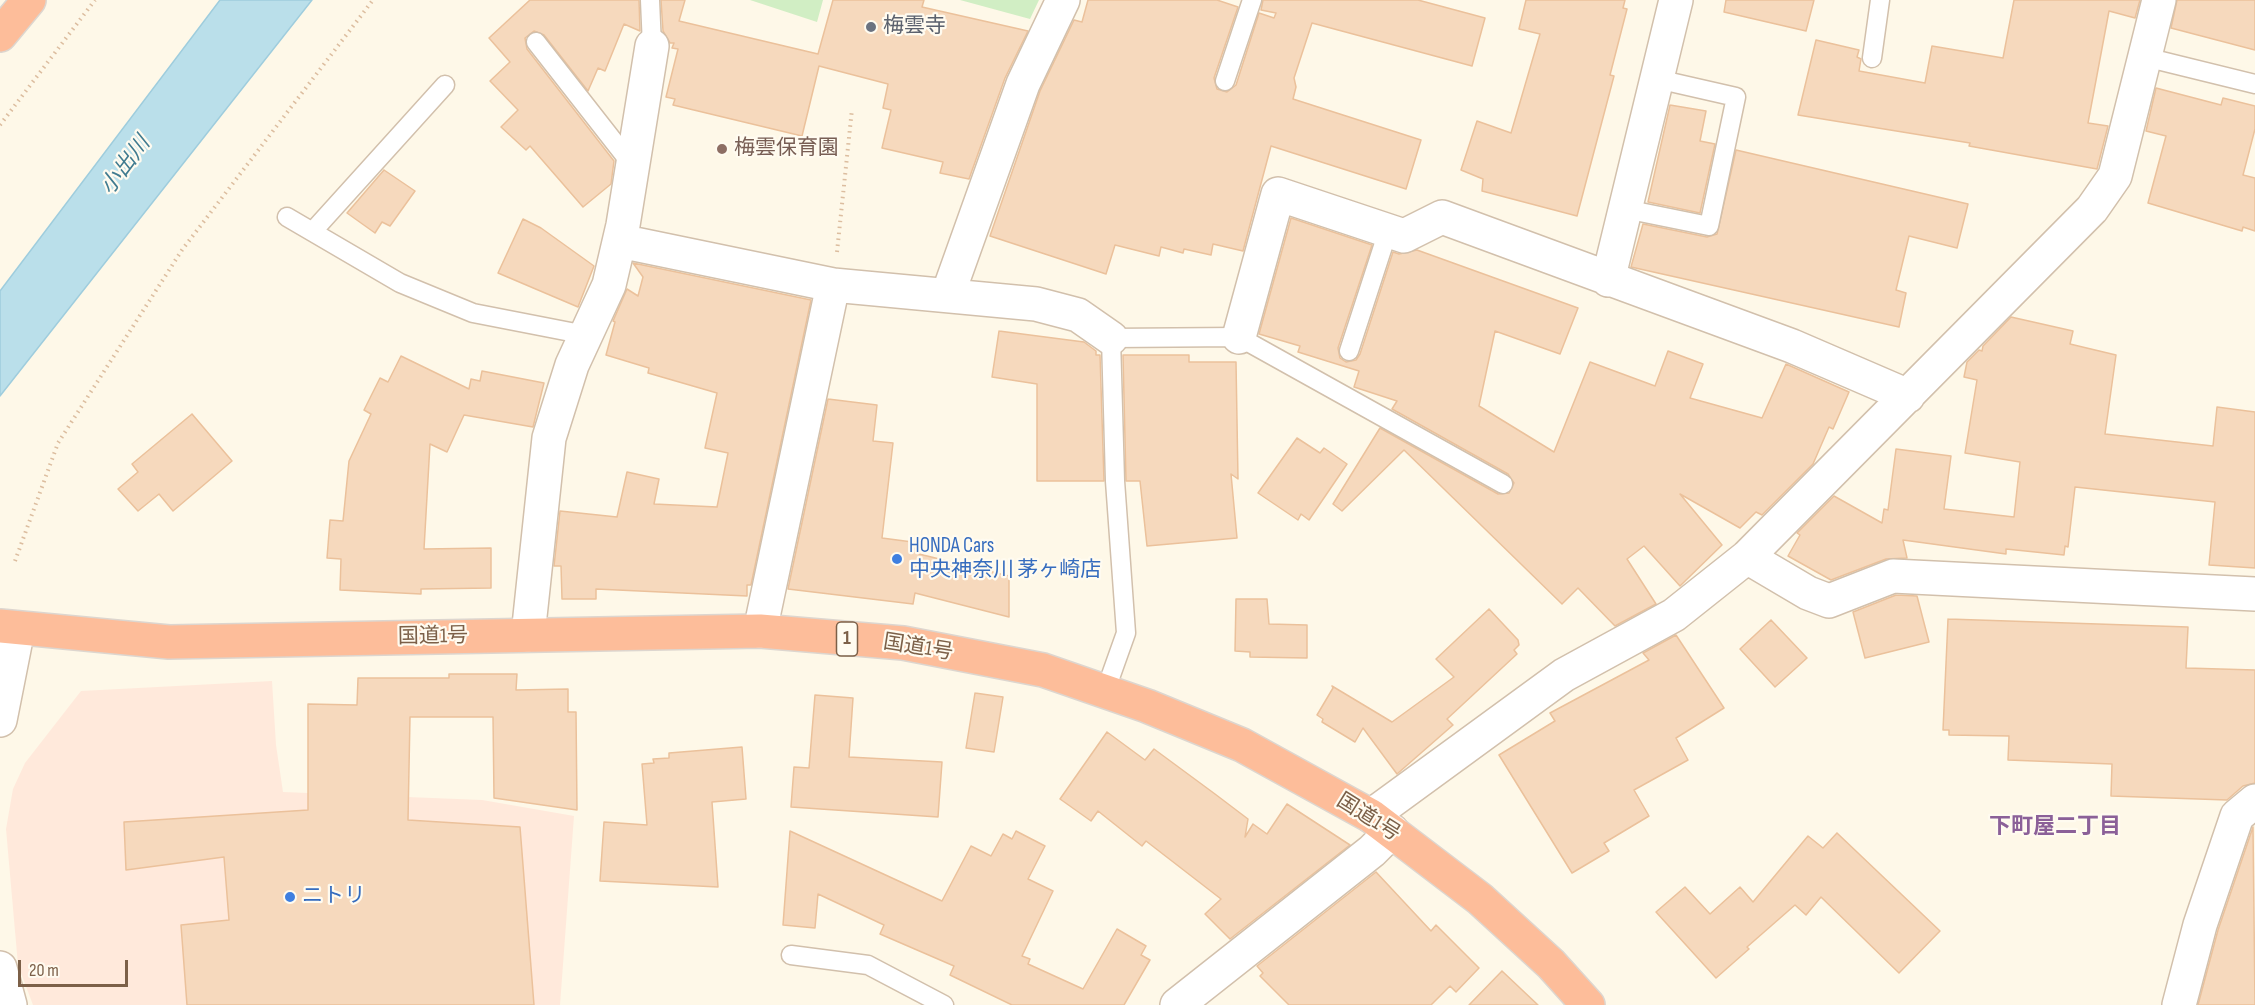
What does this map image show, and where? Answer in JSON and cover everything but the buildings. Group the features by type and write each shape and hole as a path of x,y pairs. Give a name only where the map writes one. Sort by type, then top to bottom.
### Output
{"highway":[{"path":"0,35 29,0"},
{"name":"国道1号","path":"9,628 169,642 760,631 903,643 1043,670 1242,745 1382,824 1480,899 1551,964 1588,1005"}],"street":[{"path":"948,294 1023,84 1063,0"},
{"path":"1608,280 1676,0"},
{"path":"1177,1005 1372,850 1382,824 1564,675 1674,615 1747,556 2092,209 2115,176 2159,0"},
{"path":"528,635 549,438 572,365 609,285 620,241 652,46"},
{"path":"1239,337 1278,194 1404,236 1442,217 1792,346 1908,396"},
{"path":"620,241 833,285 1036,303 1078,315 1111,338"},
{"path":"760,631 833,285"},
{"path":"1747,556 1808,593 1829,601 1893,576 2255,594"},
{"path":"0,720 9,628"},
{"path":"2179,1005 2200,924 2237,816 2255,801"},
{"path":"0,968 10,1005"}],"lane":[{"path":"651,0 652,46"},
{"path":"1225,81 1252,0"},
{"path":"1872,58 1880,0"},
{"path":"536,42 633,166"},
{"path":"2145,57 2255,84"},
{"path":"1625,209 1709,226 1736,97 1657,79"},
{"path":"313,231 445,85"},
{"path":"287,217 400,283 473,313 586,335"},
{"path":"1349,351 1388,231"},
{"path":"1105,692 1126,633 1115,481 1111,338 1239,337 1503,484"},
{"path":"791,955 868,965 944,1005"}],"path":[{"path":"0,125 95,0"},
{"path":"15,561 58,444 64,434 182,250 373,0"},
{"path":"833,285 852,109"}],"shaded area":[{"name":"ニトリ","path":"272,681 276,745 283,792 482,800 574,816 560,1005 33,1005 18,965 6,829 13,789 25,763 81,691"}],"green space":[{"path":"750,0 823,0 817,22"},
{"path":"960,0 1039,0 1030,19"}],"water":[{"name":"小出川","path":"220,0 312,0 0,396 0,291"}],"place":[{"name":"梅雲寺","path":"871,27"},
{"name":"梅雲保育園","path":"722,149"},
{"name":"HONDA Cars 中央神奈川 茅ヶ崎店","path":"897,559"},
{"name":"ニトリ","path":"290,897"}],"district":[{"name":"下町屋二丁目","path":"2055,827"}]}
